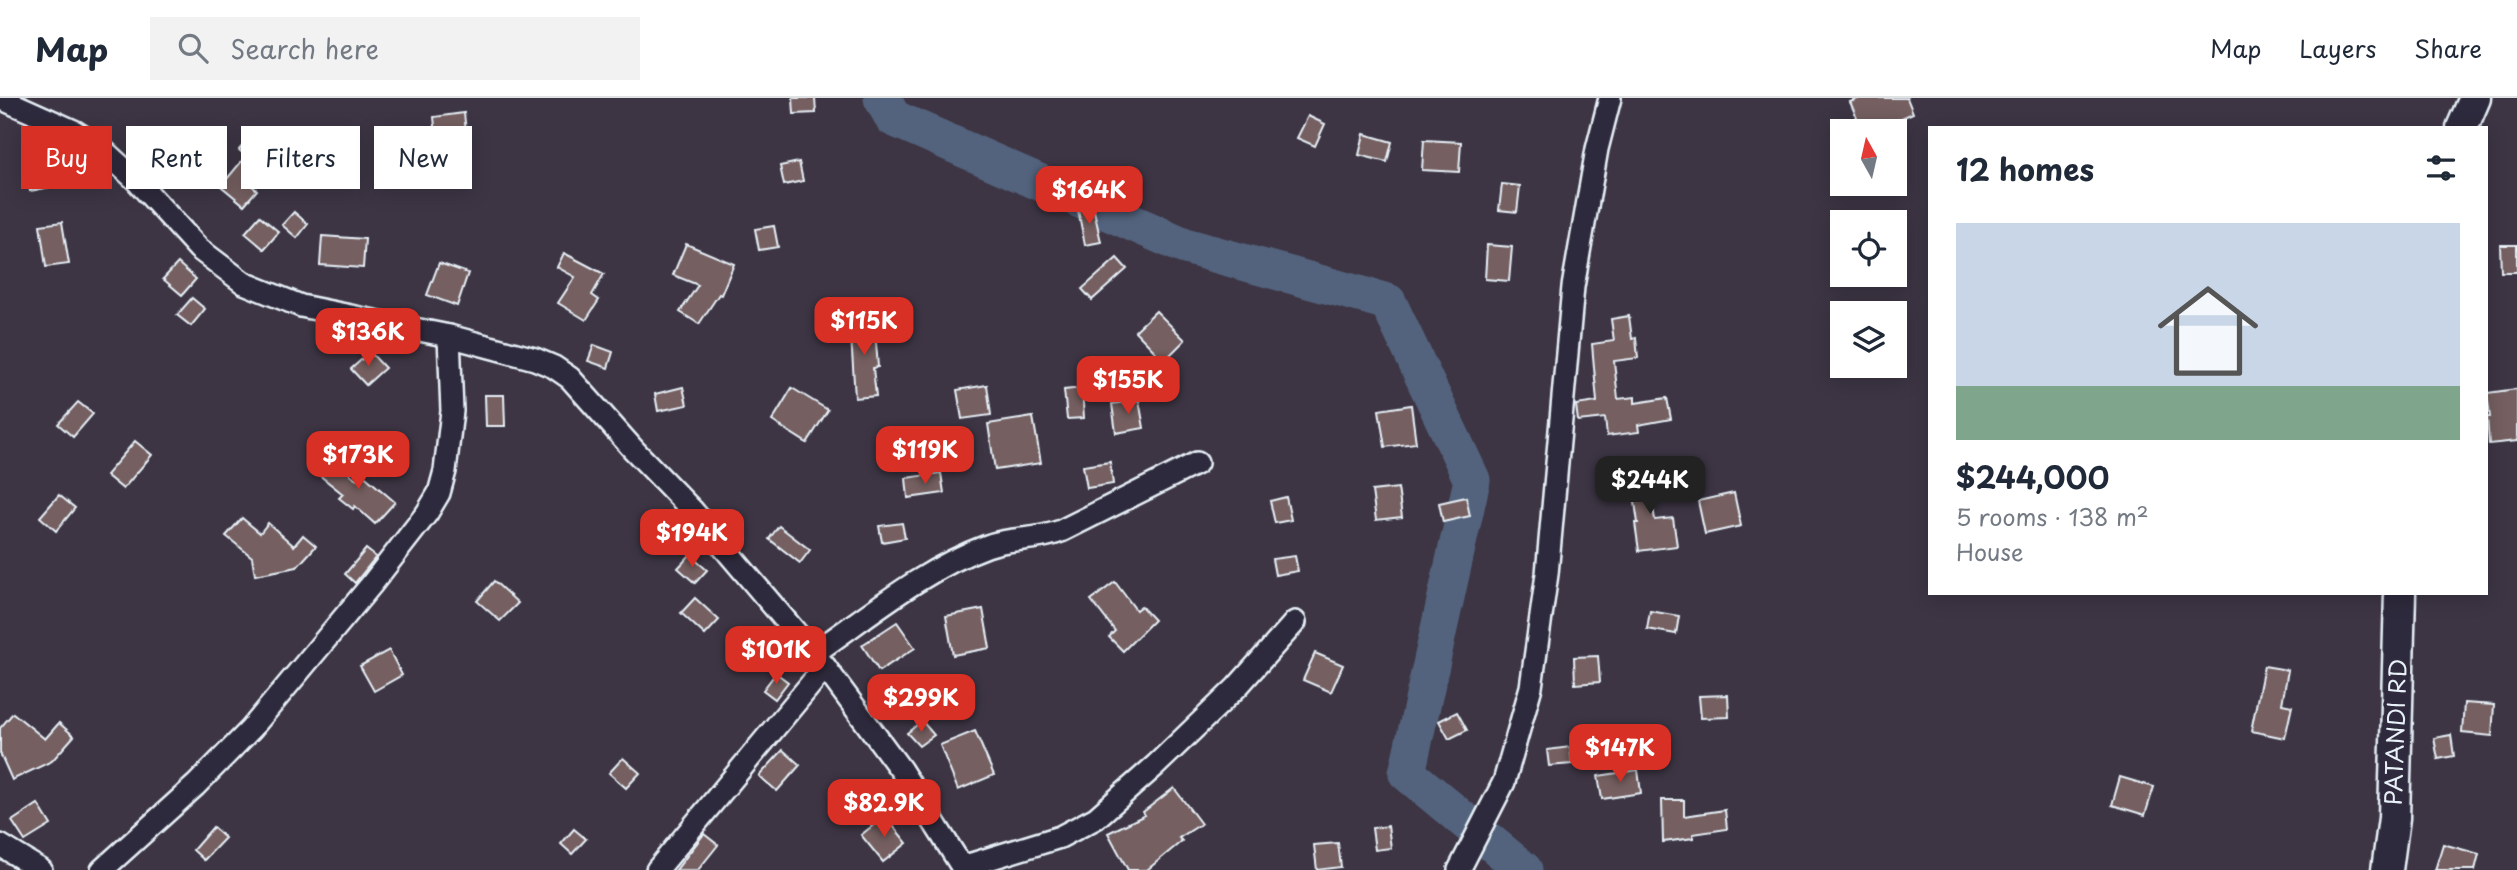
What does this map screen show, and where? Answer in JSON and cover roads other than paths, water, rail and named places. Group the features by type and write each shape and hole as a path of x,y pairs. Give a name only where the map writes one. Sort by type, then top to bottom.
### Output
{"street":[{"path":"0,98 74,131 102,149 136,180 199,249 244,283 300,306 449,336 535,359 570,378 692,510 819,660 901,770 963,869 1060,837 1096,818 1237,687 1295,622"},
{"path":"1459,870 1504,782 1531,687 1547,574 1573,287 1597,149 1610,98"},
{"path":"2463,126 2475,98"},
{"path":"102,870 196,785 251,729 427,513 439,493 445,471 452,411 449,336"},
{"path":"657,870 819,660 923,577 1001,541 1045,536 1061,531 1197,463"},
{"name":"PATANDI RD","path":"2387,870 2394,817 2400,595"},
{"path":"0,845 41,870"}],"waterway":[{"path":"882,98 893,118 1185,246 1388,302 1472,480 1407,773 1524,870"}]}
